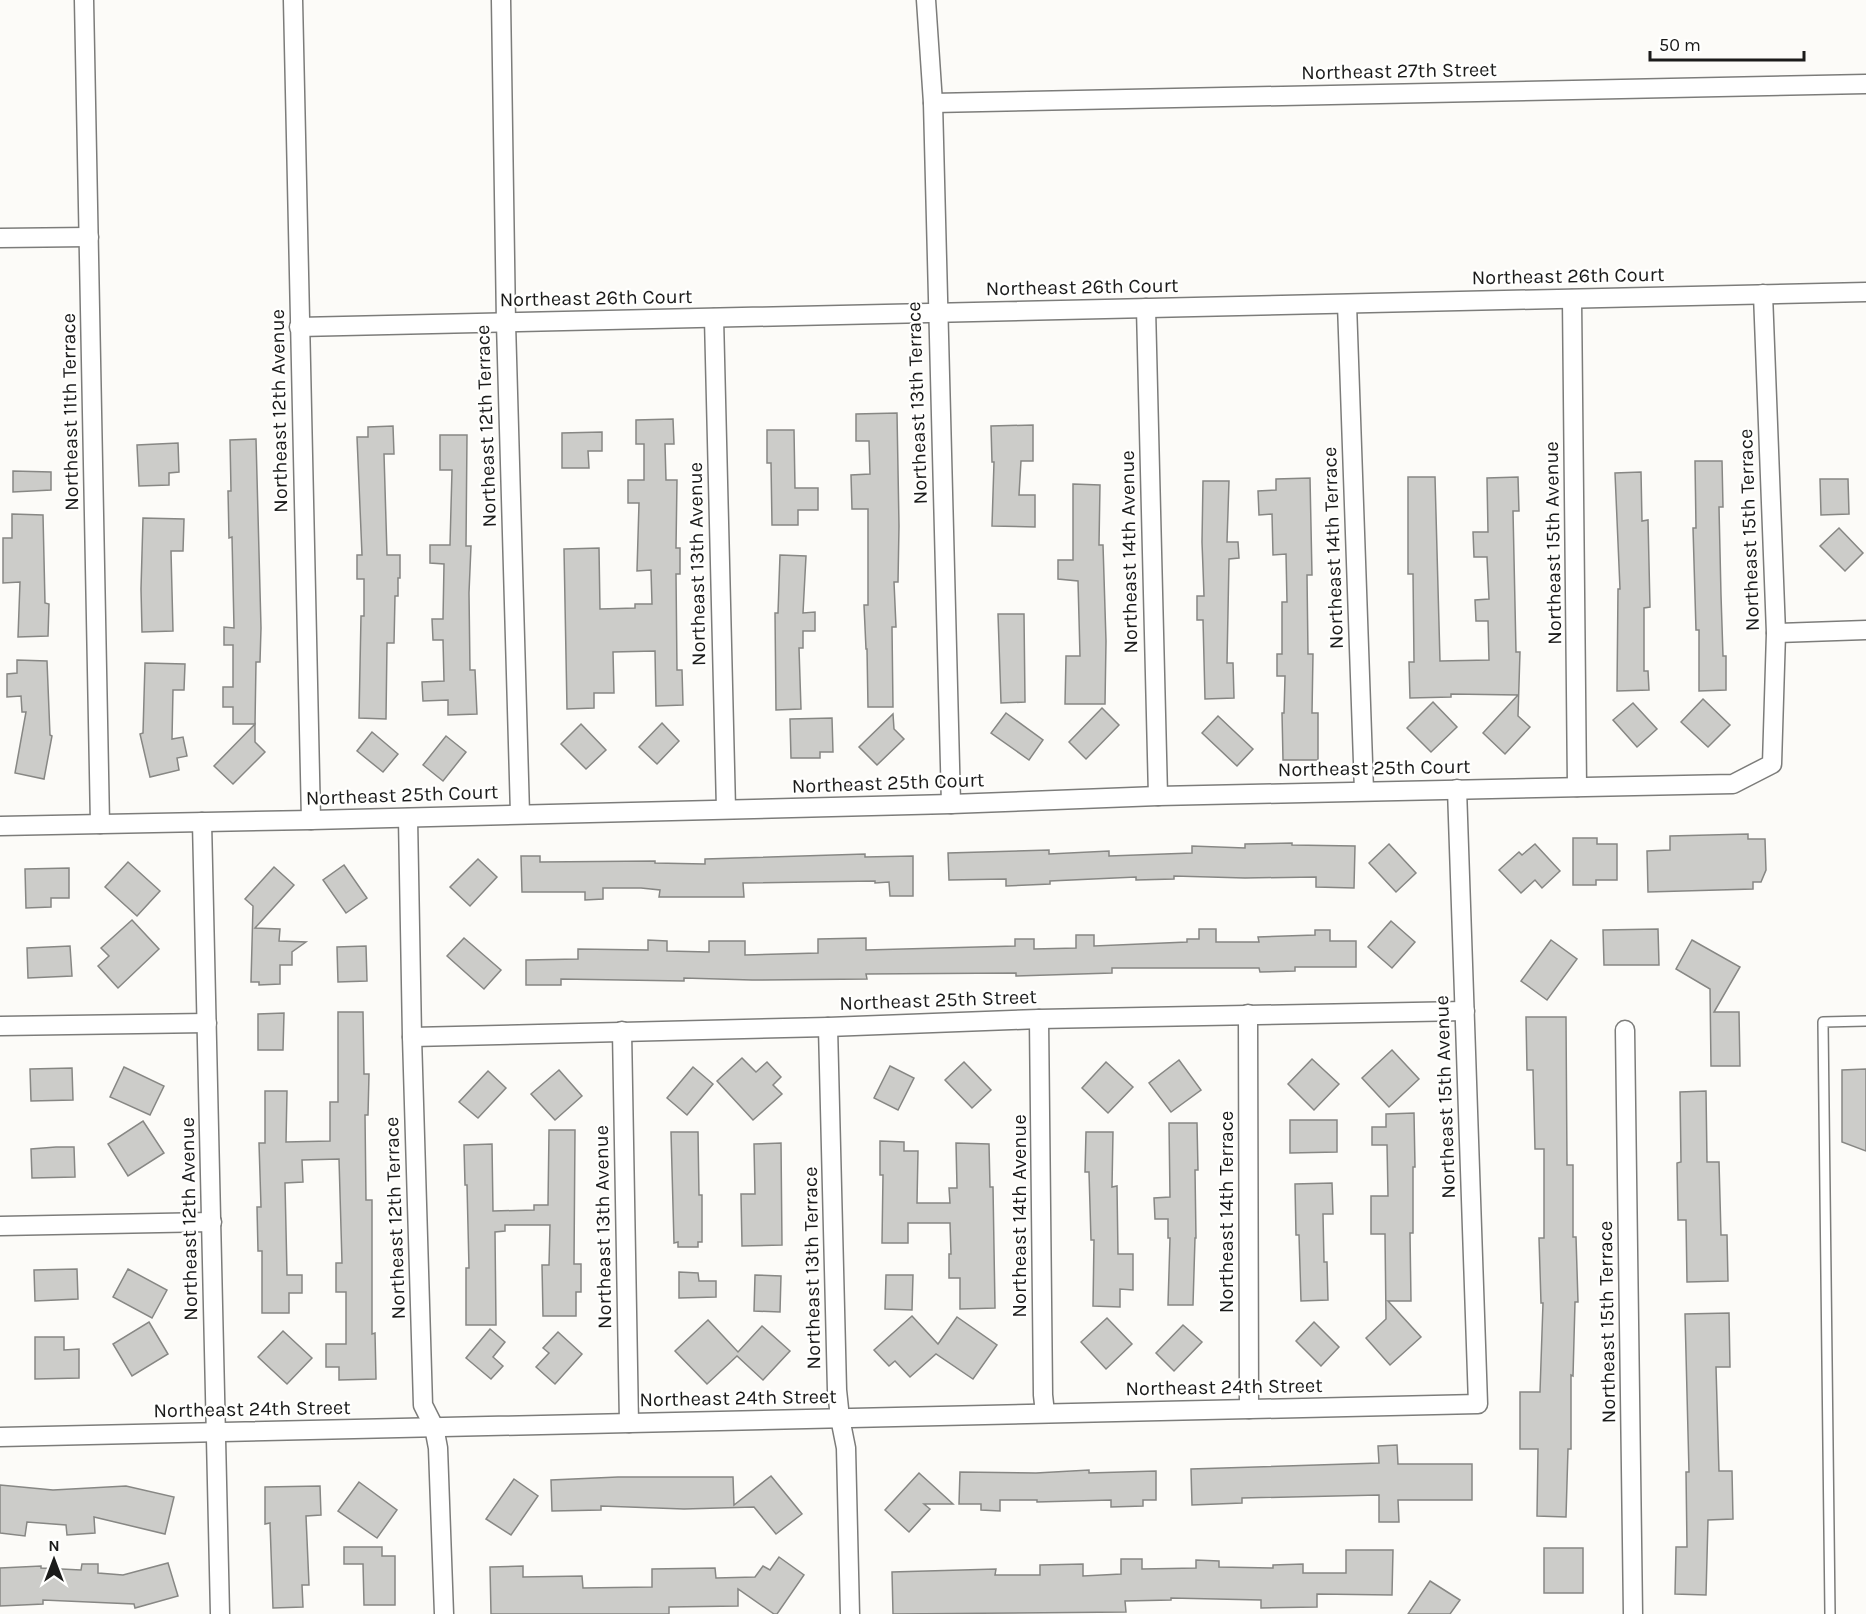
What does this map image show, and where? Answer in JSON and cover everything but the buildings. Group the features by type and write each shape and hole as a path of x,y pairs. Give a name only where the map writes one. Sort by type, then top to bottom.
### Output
{"street":[{"name":"Northeast 11th Terrace","path":"84,0 100,824"},
{"name":"Northeast 12th Avenue","path":"293,0 311,820"},
{"name":"Northeast 12th Terrace","path":"501,0 506,323 520,814"},
{"name":"Northeast 13th Terrace","path":"926,0 933,103 951,804"},
{"name":"Northeast 27th Street","path":"933,103 1866,84"},
{"path":"0,238 89,237"},
{"name":"Northeast 26th Court","path":"299,327 1866,292"},
{"name":"Northeast 15th Terrace","path":"1763,294 1776,633 1772,764"},
{"name":"Northeast 15th Avenue","path":"1572,298 1577,788"},
{"name":"Northeast 14th Terrace","path":"1347,304 1364,791"},
{"name":"Northeast 14th Avenue","path":"1146,308 1158,796"},
{"name":"Northeast 13th Avenue","path":"714,318 726,809"},
{"path":"1776,633 1866,630"},
{"name":"Northeast 25th Court","path":"0,826 408,818 1364,791 1733,784 1772,764"},
{"name":"Northeast 15th Avenue","path":"1457,789 1478,1404"},
{"name":"Northeast 12th Terrace","path":"408,818 423,1405 434,1427 438,1448 444,1614"},
{"name":"Northeast 12th Avenue","path":"202,822 220,1614"},
{"name":"Northeast 25th Street","path":"412,1037 828,1028 1039,1019 1465,1011"},
{"name":"Northeast 14th Terrace","path":"1248,1014 1249,1409"},
{"name":"Northeast 14th Avenue","path":"1039,1019 1042,1395 1045,1413"},
{"path":"0,1026 207,1023"},
{"name":"Northeast 13th Terrace","path":"828,1028 837,1390 846,1448 850,1614"},
{"name":"Northeast 15th Terrace","path":"1625,1030 1633,1614"},
{"name":"Northeast 13th Avenue","path":"622,1031 628,1423"},
{"path":"0,1226 212,1222"},
{"name":"Northeast 24th Street","path":"0,1437 1478,1404"}],"lane":[{"path":"1830,1614 1823,1022 1866,1021"}]}
